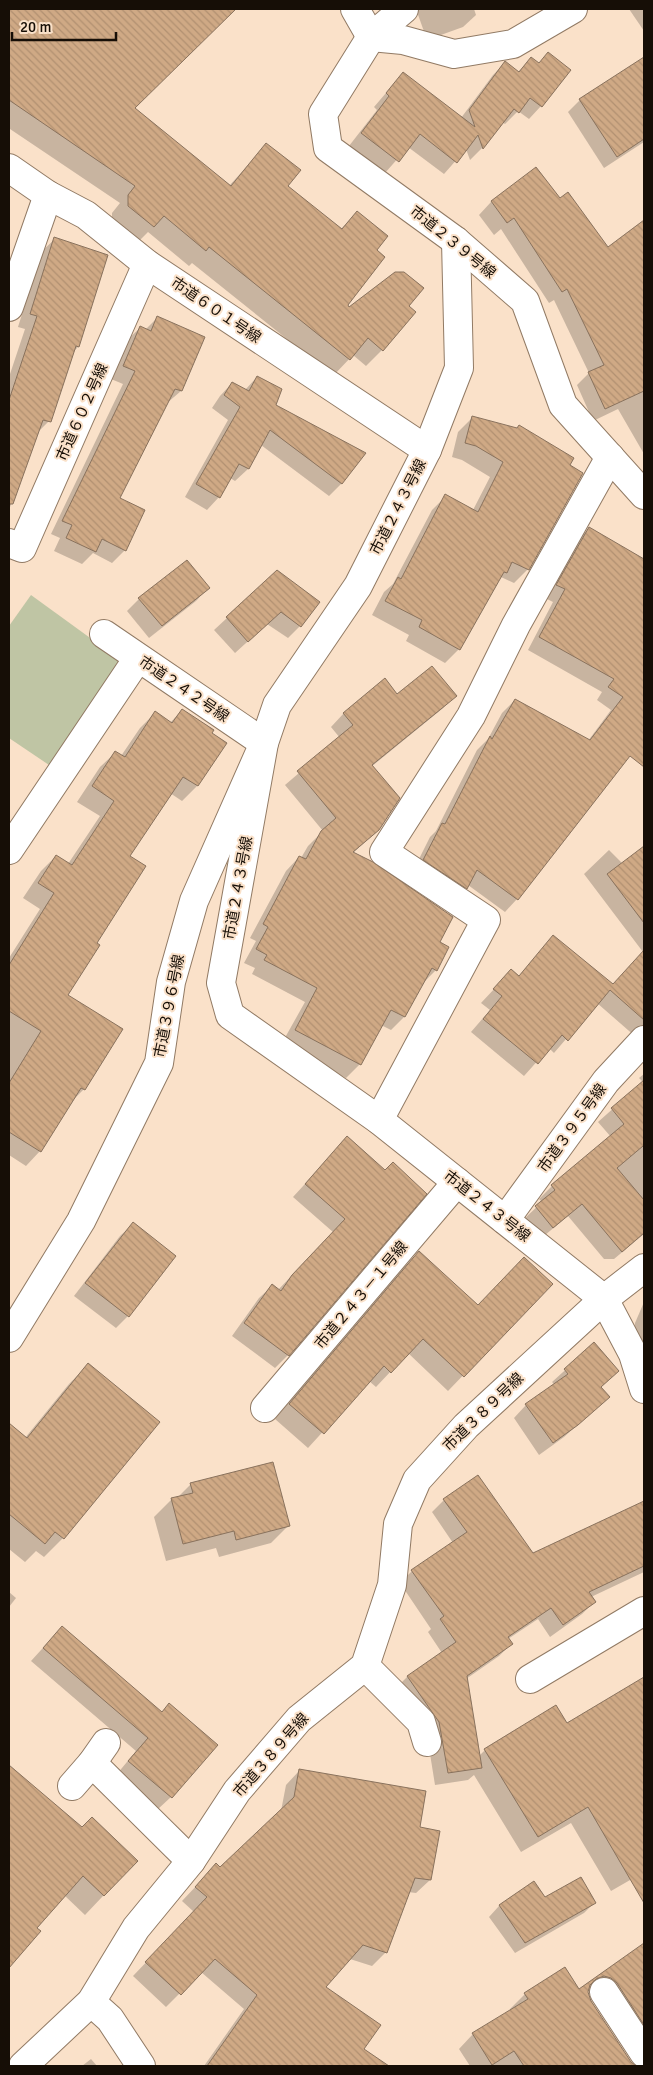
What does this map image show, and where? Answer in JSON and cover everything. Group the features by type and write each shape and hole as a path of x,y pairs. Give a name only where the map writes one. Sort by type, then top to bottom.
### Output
{"street":[{"path":"355,9 371,37 403,40 454,54 513,44 573,9"},
{"name":"市道２３９号線","path":"404,9 371,37 323,114 328,148 456,241 525,301 562,405 644,495"},
{"name":"市道６０１号線","path":"9,168 48,194 86,215 147,264 427,450"},
{"path":"9,306 48,194"},
{"name":"市道２４３号線","path":"456,241 459,368 427,450 358,586 276,705 264,743 221,983 230,1015 378,1120 604,1299 633,1354 644,1389"},
{"name":"市道６０２号線","path":"9,543 22,548 147,264"},
{"path":"378,1120 486,920 384,852 470,716 516,625 610,457"},
{"name":"市道２４２号線","path":"104,634 264,743"},
{"path":"9,850 138,658"},
{"name":"市道３９６号線","path":"9,1338 81,1221 159,1062 171,982 194,901 264,743"},
{"name":"市道３９５号線","path":"505,1220 606,1081 644,1040"},
{"name":"市道２４３－１号線","path":"265,1408 457,1182"},
{"name":"市道３８９号線","path":"23,2066 91,2002 136,1928 191,1861 237,1791 299,1719 365,1666 392,1585 398,1524 417,1480 466,1426 604,1299 644,1268"},
{"path":"530,1679 644,1611"},
{"path":"365,1666 421,1722 427,1742"},
{"path":"72,1786 99,1753 191,1861"},
{"path":"604,1992 644,2053"},
{"path":"91,2002 110,2019 142,2066"}],"green space":[{"path":"31,595 126,664 52,767 9,738 9,626"}],"building":[{"path":"9,9 236,9 135,108 231,186 266,143 301,170 288,186 342,229 357,211 388,236 377,250 385,257 348,305 349,307 395,272 404,272 424,288 409,306 416,312 383,351 368,338 350,360 209,247 206,251 164,216 154,227 128,206 128,195 135,186 9,100"},
{"path":"548,52 571,70 542,107 530,98 519,113 514,109 483,149 478,135 457,163 420,134 399,162 361,133 389,96 386,93 403,72 475,127 469,110 505,61 519,72 531,57 539,63"},
{"path":"644,57 644,139 617,157 579,99"},
{"path":"536,167 560,198 568,192 608,247 644,220 644,391 605,409 588,372 604,365 567,289 562,292 514,218 507,223 491,201"},
{"path":"54,237 108,255 79,347 76,346 51,422 43,420 13,504 9,504 9,400 37,316 30,314"},
{"path":"157,316 205,337 182,391 175,389 120,498 145,510 126,551 102,539 96,552 66,538 72,525 62,521 135,371 123,366 140,326 151,331"},
{"path":"257,376 282,389 276,405 366,453 342,484 270,430 249,469 239,464 220,498 196,484 240,407 224,395 232,382 249,391"},
{"path":"472,416 517,428 519,425 574,458 570,465 583,473 529,570 512,562 507,573 504,572 460,650 419,627 422,620 385,601 398,577 401,579 445,494 478,512 503,462 476,446 465,443"},
{"path":"589,527 644,559 644,767 630,756 518,900 477,870 467,889 423,860 442,823 445,824 490,736 492,739 515,699 590,740 623,697 608,687 614,679 539,637 565,589 556,585"},
{"path":"187,560 210,588 162,626 138,598"},
{"path":"277,570 320,602 301,627 281,612 248,642 226,617"},
{"path":"432,666 457,696 372,765 400,798 379,830 353,852 373,862 453,917 440,942 449,947 437,971 432,968 405,1017 391,1010 361,1065 295,1030 317,988 264,960 267,955 256,949 268,927 263,924 299,856 306,859 321,831 336,818 297,771 353,725 343,713 385,678 397,694"},
{"path":"182,709 214,730 212,733 227,743 198,786 183,777 130,856 146,866 97,943 100,945 68,995 123,1029 85,1090 81,1088 41,1152 9,1132 9,1083 41,1031 9,1011 9,965 54,893 38,883 56,855 72,865 114,801 92,786 115,751 125,757 155,711 172,723"},
{"path":"644,846 644,923 607,874"},
{"path":"553,935 613,984 644,950 644,1020 610,990 568,1041 562,1035 538,1064 483,1019 502,996 493,989 511,969 519,976"},
{"path":"644,1080 644,1148 643,1146 617,1168 644,1200 644,1233 622,1252 582,1204 553,1228 535,1206 555,1190 551,1185 624,1124 611,1108"},
{"path":"347,1136 385,1170 393,1162 427,1194 289,1356 244,1323 272,1284 281,1291 292,1275 345,1219 305,1184"},
{"path":"133,1222 176,1256 129,1317 85,1283"},
{"path":"419,1251 478,1305 524,1257 553,1284 464,1377 423,1339 391,1373 384,1366 324,1434 289,1404"},
{"path":"594,1342 619,1371 601,1387 610,1397 578,1425 553,1443 525,1404 568,1374 564,1369"},
{"path":"88,1363 160,1422 64,1539 55,1532 45,1544 9,1514 9,1423 27,1438"},
{"path":"273,1462 290,1526 236,1540 234,1531 183,1544 171,1498 193,1493 190,1483"},
{"path":"478,1475 533,1553 644,1501 644,1566 589,1592 596,1602 563,1625 551,1608 508,1637 513,1644 467,1676 482,1768 448,1773 439,1722 407,1676 456,1642 440,1619 444,1616 411,1570 467,1532 443,1499"},
{"path":"62,1626 162,1712 169,1703 218,1745 172,1798 128,1761 148,1738 43,1648"},
{"path":"644,1677 644,1903 588,1807 538,1837 484,1749 556,1705 567,1723"},
{"path":"9,1765 82,1827 92,1817 138,1861 104,1896 83,1876 37,1928 41,1931 9,1968"},
{"path":"299,1769 426,1791 420,1827 440,1831 431,1880 415,1878 387,1953 363,1945 326,1987 381,2025 364,2049 389,2066 207,2066 257,1995 215,1959 181,1995 145,1962 207,1897 195,1887 216,1863 220,1867 294,1797"},
{"path":"581,1877 596,1903 525,1943 499,1905 534,1881 545,1897"},
{"path":"644,1943 644,2025 617,1983 611,1978 604,1976 596,1979 590,1985 588,1992 591,2001 631,2062 636,2066 524,2066 514,2051 492,2065 472,2033 528,1999 524,1993 565,1967 579,1989"}]}
